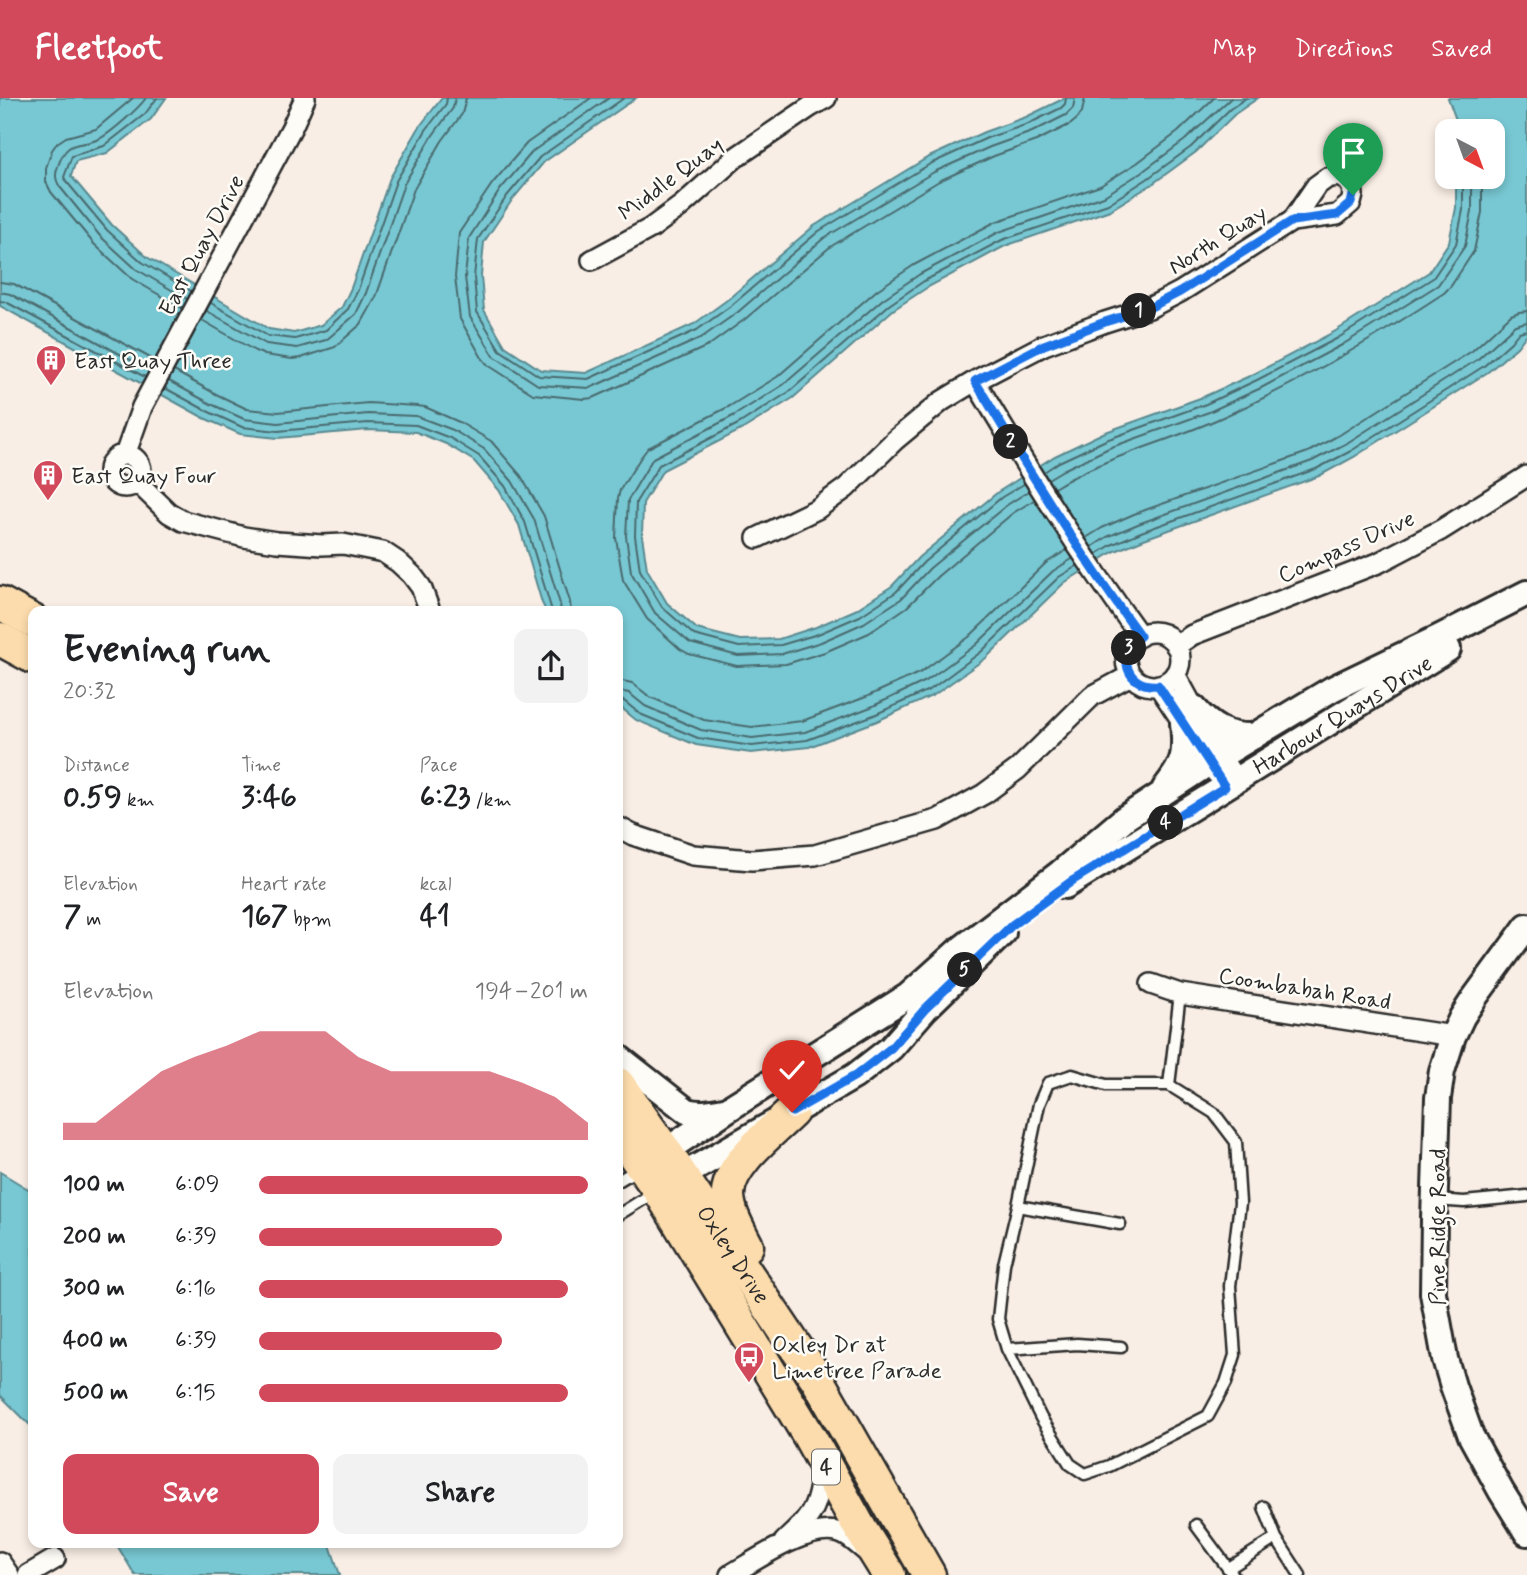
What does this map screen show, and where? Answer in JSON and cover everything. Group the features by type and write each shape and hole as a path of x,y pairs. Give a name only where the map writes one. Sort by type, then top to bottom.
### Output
{"main road":[{"path":"0,603 28,618"},
{"path":"0,639 28,654"},
{"name":"Oxley Drive","path":"623,1097 653,1173 886,1570"},
{"path":"792,1112 736,1169 731,1179 728,1198 733,1219 817,1379"},
{"name":"Oxley Drive","path":"623,1139 817,1379 929,1575"}],"street":[{"name":"East Quay Drive","path":"125,455 142,407 305,98"},
{"name":"Middle Quay","path":"592,260 651,228 681,206 735,158 813,101"},
{"name":"North Quay","path":"757,538 817,509 846,488 895,440 942,401 975,381 1044,345 1149,308 1169,298 1292,221"},
{"path":"975,381 1101,583 1140,636"},
{"path":"125,455 134,457 140,464 141,473 132,486 123,487 110,478 109,469 116,458 125,455"},
{"name":"Compass Drive","path":"1176,646 1192,635 1378,564 1441,530 1527,476"},
{"path":"137,482 169,513 183,522 244,537 299,544 344,544 383,552 412,575 421,587 428,606"},
{"name":"Harbour Quays Drive","path":"653,1173 728,1109 908,996 957,951 1060,873 1125,818 1158,796 1332,689 1527,593"},
{"name":"Harbour Quays Drive","path":"653,1173 792,1112 855,1076 891,1048 925,1009 1012,925 1072,881 1459,643 1527,610"},
{"path":"1150,632 1160,634 1170,638 1176,646 1179,660 1175,674 1168,681 1152,686 1140,683 1131,675 1127,667 1128,649 1140,636 1150,632"},
{"path":"1175,674 1188,715 1230,783"},
{"path":"623,830 693,855 752,860 815,855 937,820 984,794 1018,769 1092,696 1131,675"},
{"path":"1158,685 1188,715 1217,729 1254,736"},
{"path":"1158,796 1182,762 1188,715"},
{"name":"Pine Ridge Road","path":"1525,934 1462,1017 1442,1071 1438,1098 1433,1293 1445,1359 1471,1436 1527,1534"},
{"name":"Coombabah Road","path":"1151,984 1180,994 1453,1036"},
{"path":"623,1061 687,1111 704,1113 728,1109"},
{"path":"781,1545 814,1508 824,1462"},
{"path":"730,1575 781,1545 817,1533 839,1533 846,1536 886,1570"},
{"path":"28,1575 55,1559"},
{"path":"0,1562 9,1575"}],"lane":[{"path":"1168,1085 1180,994"},
{"path":"1072,1075 1105,1085 1168,1085 1214,1113 1236,1142 1240,1203 1230,1286 1235,1355 1226,1383 1208,1416 1109,1466 1085,1474 1070,1464 1041,1418 1007,1349 998,1319 1004,1264 1018,1206 1039,1104 1048,1083 1072,1075"},
{"name":"Harbour Quays Drive","path":"623,1209 653,1173"},
{"path":"1434,1200 1464,1202 1527,1196"},
{"path":"1018,1206 1120,1224"},
{"path":"1007,1349 1077,1344 1121,1348"},
{"path":"1264,1507 1276,1538 1300,1575"},
{"path":"1196,1525 1231,1571 1276,1538"}],"water":[{"path":"0,98 166,98 151,119 107,153 76,161 71,176 112,225 147,257 269,329 294,333 321,325 342,307 390,178 420,126 442,98 636,98 544,162 512,200 484,242 481,276 484,310 505,346 541,370 586,373 694,324 727,300 814,226 927,158 1065,98 1258,98 1235,114 1196,152 1151,185 1110,210 1005,246 928,287 893,310 793,398 743,429 663,470 643,503 642,536 647,569 667,603 697,629 740,640 779,639 855,610 892,586 919,557 998,492 1055,456 1103,433 1203,397 1254,374 1334,332 1429,272 1449,242 1456,208 1456,189 1505,189 1505,119 1456,119 1448,98 1527,98 1527,334 1517,347 1488,372 1354,457 1319,476 1113,552 1064,583 986,658 934,695 877,721 809,747 751,753 696,745 636,720 623,709 623,606 544,606 519,525 499,490 474,461 446,444 416,432 368,430 278,438 240,434 204,418 0,306"},
{"path":"0,1172 28,1189 28,1423 0,1395"},
{"path":"119,1548 331,1548 340,1575 135,1575"}],"place":[{"name":"East Quay Three","path":"51,387"},
{"name":"East Quay Four","path":"48,502"},
{"name":"Oxley Dr at Limetree Parade","path":"749,1384"}],"route":[{"path":"792,1112 855,1076 891,1048 925,1009 1012,925 1072,881 1225,787 1158,685 1140,683 1131,675 1127,667 1128,649 1140,636 1101,583 975,381 1044,345 1149,308 1180,292 1292,221 1337,215 1351,203 1353,195"}]}
